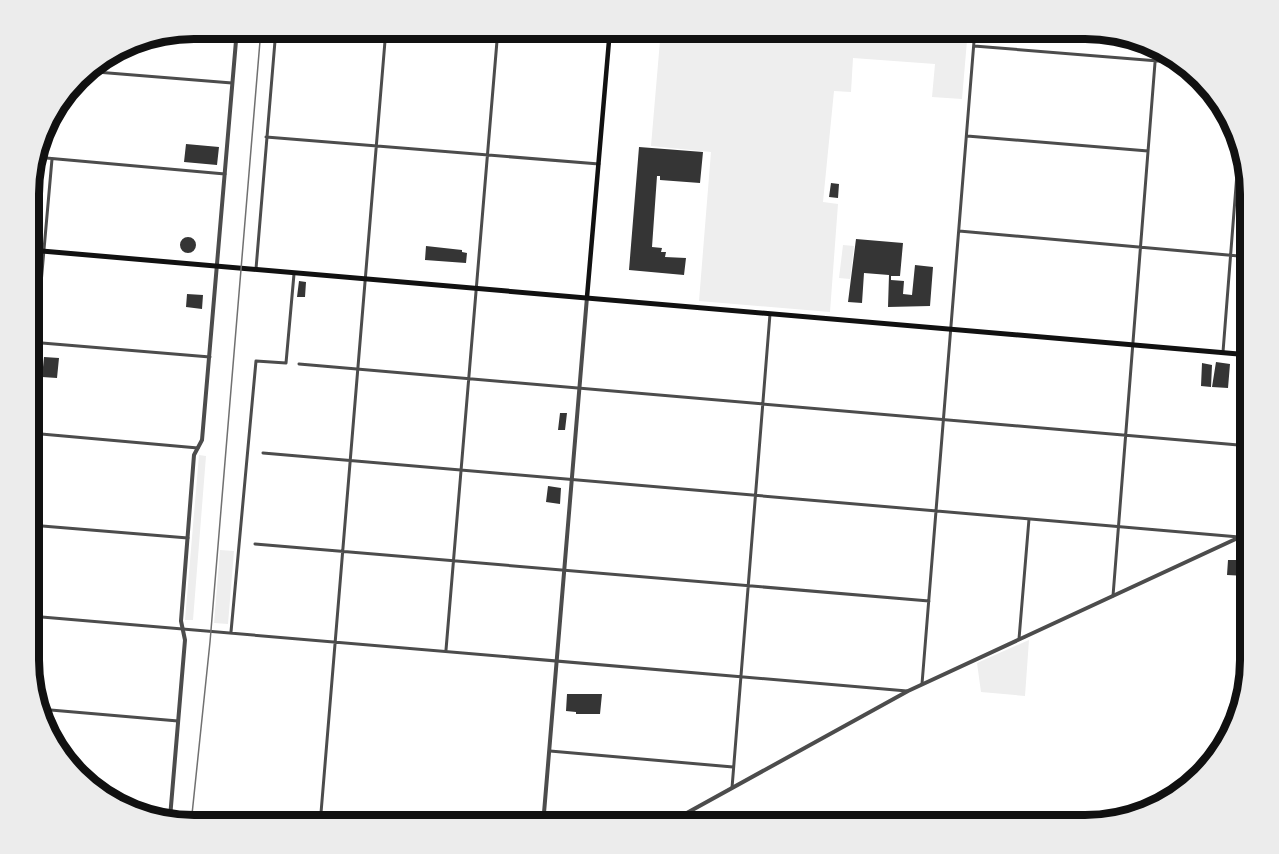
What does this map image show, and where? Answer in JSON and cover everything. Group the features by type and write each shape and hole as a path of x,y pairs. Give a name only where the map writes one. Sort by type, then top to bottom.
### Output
{"main road":[{"path":"587,297 609,39"},
{"path":"39,251 1240,354"}],"street":[{"path":"154,810 171,811 185,640 182,628 194,455 202,440 236,39"},
{"path":"256,269 275,39"},
{"path":"321,815 385,39"},
{"path":"446,650 497,39"},
{"path":"922,684 974,39"},
{"path":"974,46 1164,61"},
{"path":"1113,596 1155,56"},
{"path":"99,72 232,84"},
{"path":"967,136 1148,151"},
{"path":"266,137 599,164"},
{"path":"43,158 225,174"},
{"path":"39,308 52,159"},
{"path":"1223,352 1238,168"},
{"path":"959,231 1240,256"},
{"path":"231,632 256,361 286,363 294,272"},
{"path":"544,815 587,297"},
{"path":"732,788 771,313"},
{"path":"39,342 210,357"},
{"path":"299,364 1240,445"},
{"path":"39,434 198,448"},
{"path":"264,453 1240,537"},
{"path":"1019,639 1029,519"},
{"path":"39,526 188,538"},
{"path":"682,815 922,684 1240,537"},
{"path":"255,544 929,601"},
{"path":"39,617 909,691"},
{"path":"47,710 178,721"},
{"path":"550,751 734,767"}],"shaded area":[{"path":"660,39 967,39 962,99 932,97 935,64 853,58 851,92 834,91 823,202 838,204 830,312 699,301 711,152 651,146"},
{"path":"843,245 854,246 850,279 839,278"},
{"path":"199,455 206,456 193,620 185,620"},
{"path":"220,550 234,551 228,624 214,623"},
{"path":"1029,640 1025,696 981,692 977,663"}],"building":[{"path":"186,144 219,147 217,165 184,162"},
{"path":"639,147 703,152 700,183 660,180 660,176 657,176 652,247 662,248 661,252 666,252 665,257 686,258 684,275 629,270"},
{"path":"831,183 839,184 838,198 829,197"},
{"path":"188,237 196,245 188,253 180,245"},
{"path":"856,239 903,243 900,276 891,276 891,280 904,281 903,294 912,295 915,265 933,267 930,306 888,307 889,275 864,273 862,303 848,302"},
{"path":"426,246 462,250 467,253 466,263 425,260"},
{"path":"299,281 306,282 305,297 297,297"},
{"path":"187,294 203,295 202,309 186,307"},
{"path":"44,357 59,358 57,378 42,377"},
{"path":"1216,362 1230,364 1228,388 1212,387"},
{"path":"1202,363 1212,365 1211,387 1201,386"},
{"path":"560,413 567,413 565,430 558,430"},
{"path":"548,486 561,488 560,504 546,502"},
{"path":"1228,560 1240,560 1240,576 1227,575"},
{"path":"567,694 602,694 600,714 576,714 576,712 566,711"}],"railway":[{"path":"192,815 210,642 260,39"}]}
